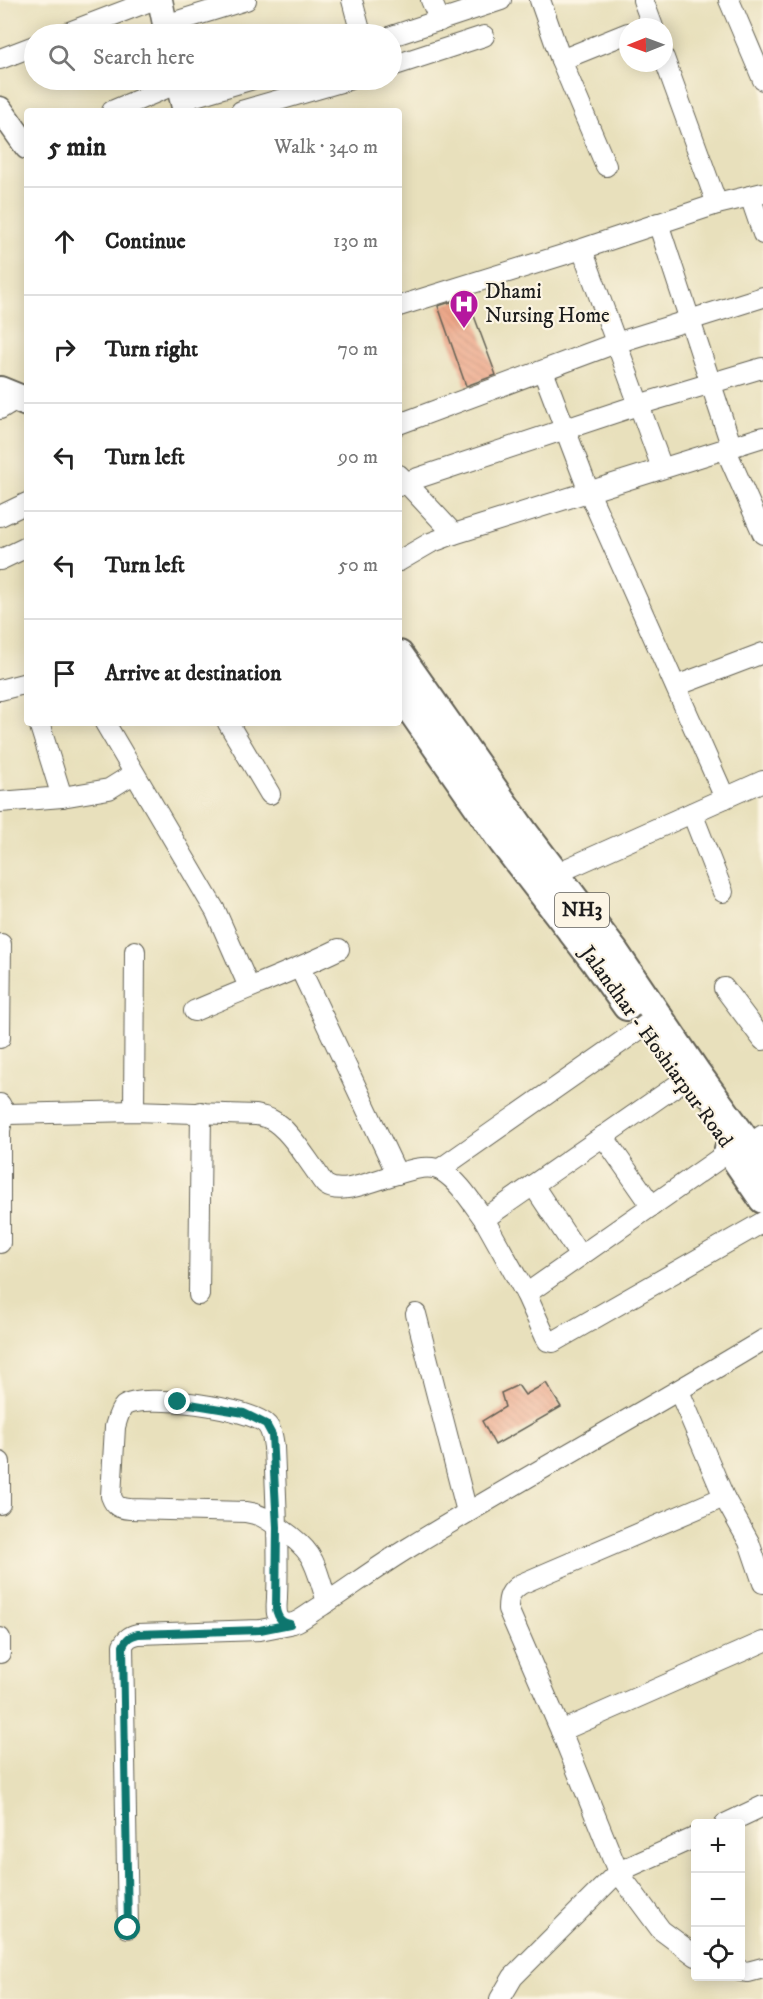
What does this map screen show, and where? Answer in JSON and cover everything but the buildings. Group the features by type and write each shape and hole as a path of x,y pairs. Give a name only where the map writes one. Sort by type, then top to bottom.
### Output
{"highway":[{"path":"0,371 14,396"},
{"name":"NH3","path":"402,660 555,874 615,953 650,1022 751,1149"},
{"name":"Jalandhar - Hoshiarpur Road","path":"402,696 503,842 595,961 650,1022 683,1081 751,1149 763,1199"}],"main road":[{"path":"160,0 165,24"},
{"path":"0,110 24,143"}],"street":[{"path":"90,24 153,0"},
{"path":"182,24 246,0"},
{"path":"352,0 358,24"},
{"path":"431,0 440,21"},
{"path":"402,33 501,0"},
{"path":"540,0 561,60 606,166"},
{"path":"643,0 647,18"},
{"path":"729,0 763,80"},
{"path":"402,63 484,36"},
{"path":"561,60 619,37"},
{"path":"0,59 24,50"},
{"path":"669,72 717,204"},
{"path":"124,108 197,90"},
{"path":"251,108 313,90"},
{"path":"402,305 717,204 756,195 763,234"},
{"path":"658,223 729,449 763,534"},
{"path":"582,249 662,468"},
{"path":"402,423 616,343 763,297"},
{"path":"402,481 762,368"},
{"path":"543,371 589,492 725,798"},
{"path":"402,559 430,543 454,534 763,437"},
{"path":"402,482 454,534"},
{"path":"0,516 24,504"},
{"path":"0,560 24,548"},
{"path":"676,686 763,653"},
{"path":"0,690 24,684"},
{"path":"40,726 62,797"},
{"path":"107,726 216,912 249,987"},
{"path":"230,726 270,794"},
{"path":"0,802 62,797 109,789 133,774"},
{"path":"555,874 763,781"},
{"path":"692,813 723,892"},
{"path":"0,930 0,1038"},
{"path":"194,1011 300,968 339,949"},
{"path":"134,1111 135,951"},
{"path":"300,968 397,1174"},
{"path":"724,988 762,1036"},
{"path":"440,1169 650,1022"},
{"path":"484,1219 683,1081"},
{"path":"2,1108 8,1114 134,1111 256,1115 271,1119 294,1142 326,1185 336,1188 352,1187 426,1168 440,1169 453,1179 484,1219 526,1294 545,1336 548,1341 553,1342 763,1222"},
{"path":"0,1243 2,1108"},
{"path":"199,1295 201,1112"},
{"path":"603,1136 652,1206"},
{"path":"526,1294 652,1206 751,1149"},
{"path":"533,1185 580,1256"},
{"path":"416,1314 467,1512"},
{"path":"128,1928 123,1646 126,1639 138,1634 252,1631 296,1622 402,1551 763,1340"},
{"path":"679,1391 724,1497 756,1538 763,1583"},
{"path":"290,1624 283,1622 276,1609 277,1527 274,1446 272,1435 266,1424 244,1413 178,1402 147,1400 132,1402 123,1407 117,1416 115,1427 111,1496 114,1505 130,1509 246,1512 261,1515 277,1527 297,1540 311,1554 327,1602"},
{"path":"0,1462 0,1504"},
{"path":"691,1952 661,1930 618,1872 561,1731 508,1609 508,1598 513,1589 521,1584 724,1497"},
{"path":"0,1638 0,1653"},
{"path":"561,1731 763,1642"},
{"path":"735,1819 763,1806"},
{"path":"501,1999 513,1977 618,1872 691,1839"},
{"path":"745,1972 763,1968"}],"place":[{"name":"Dhami Nursing Home","path":"464,330"}],"route":[{"path":"128,1928 123,1646 126,1639 138,1634 260,1630 290,1624 283,1622 276,1609 278,1569 272,1435 266,1424 244,1413 178,1402"}]}
